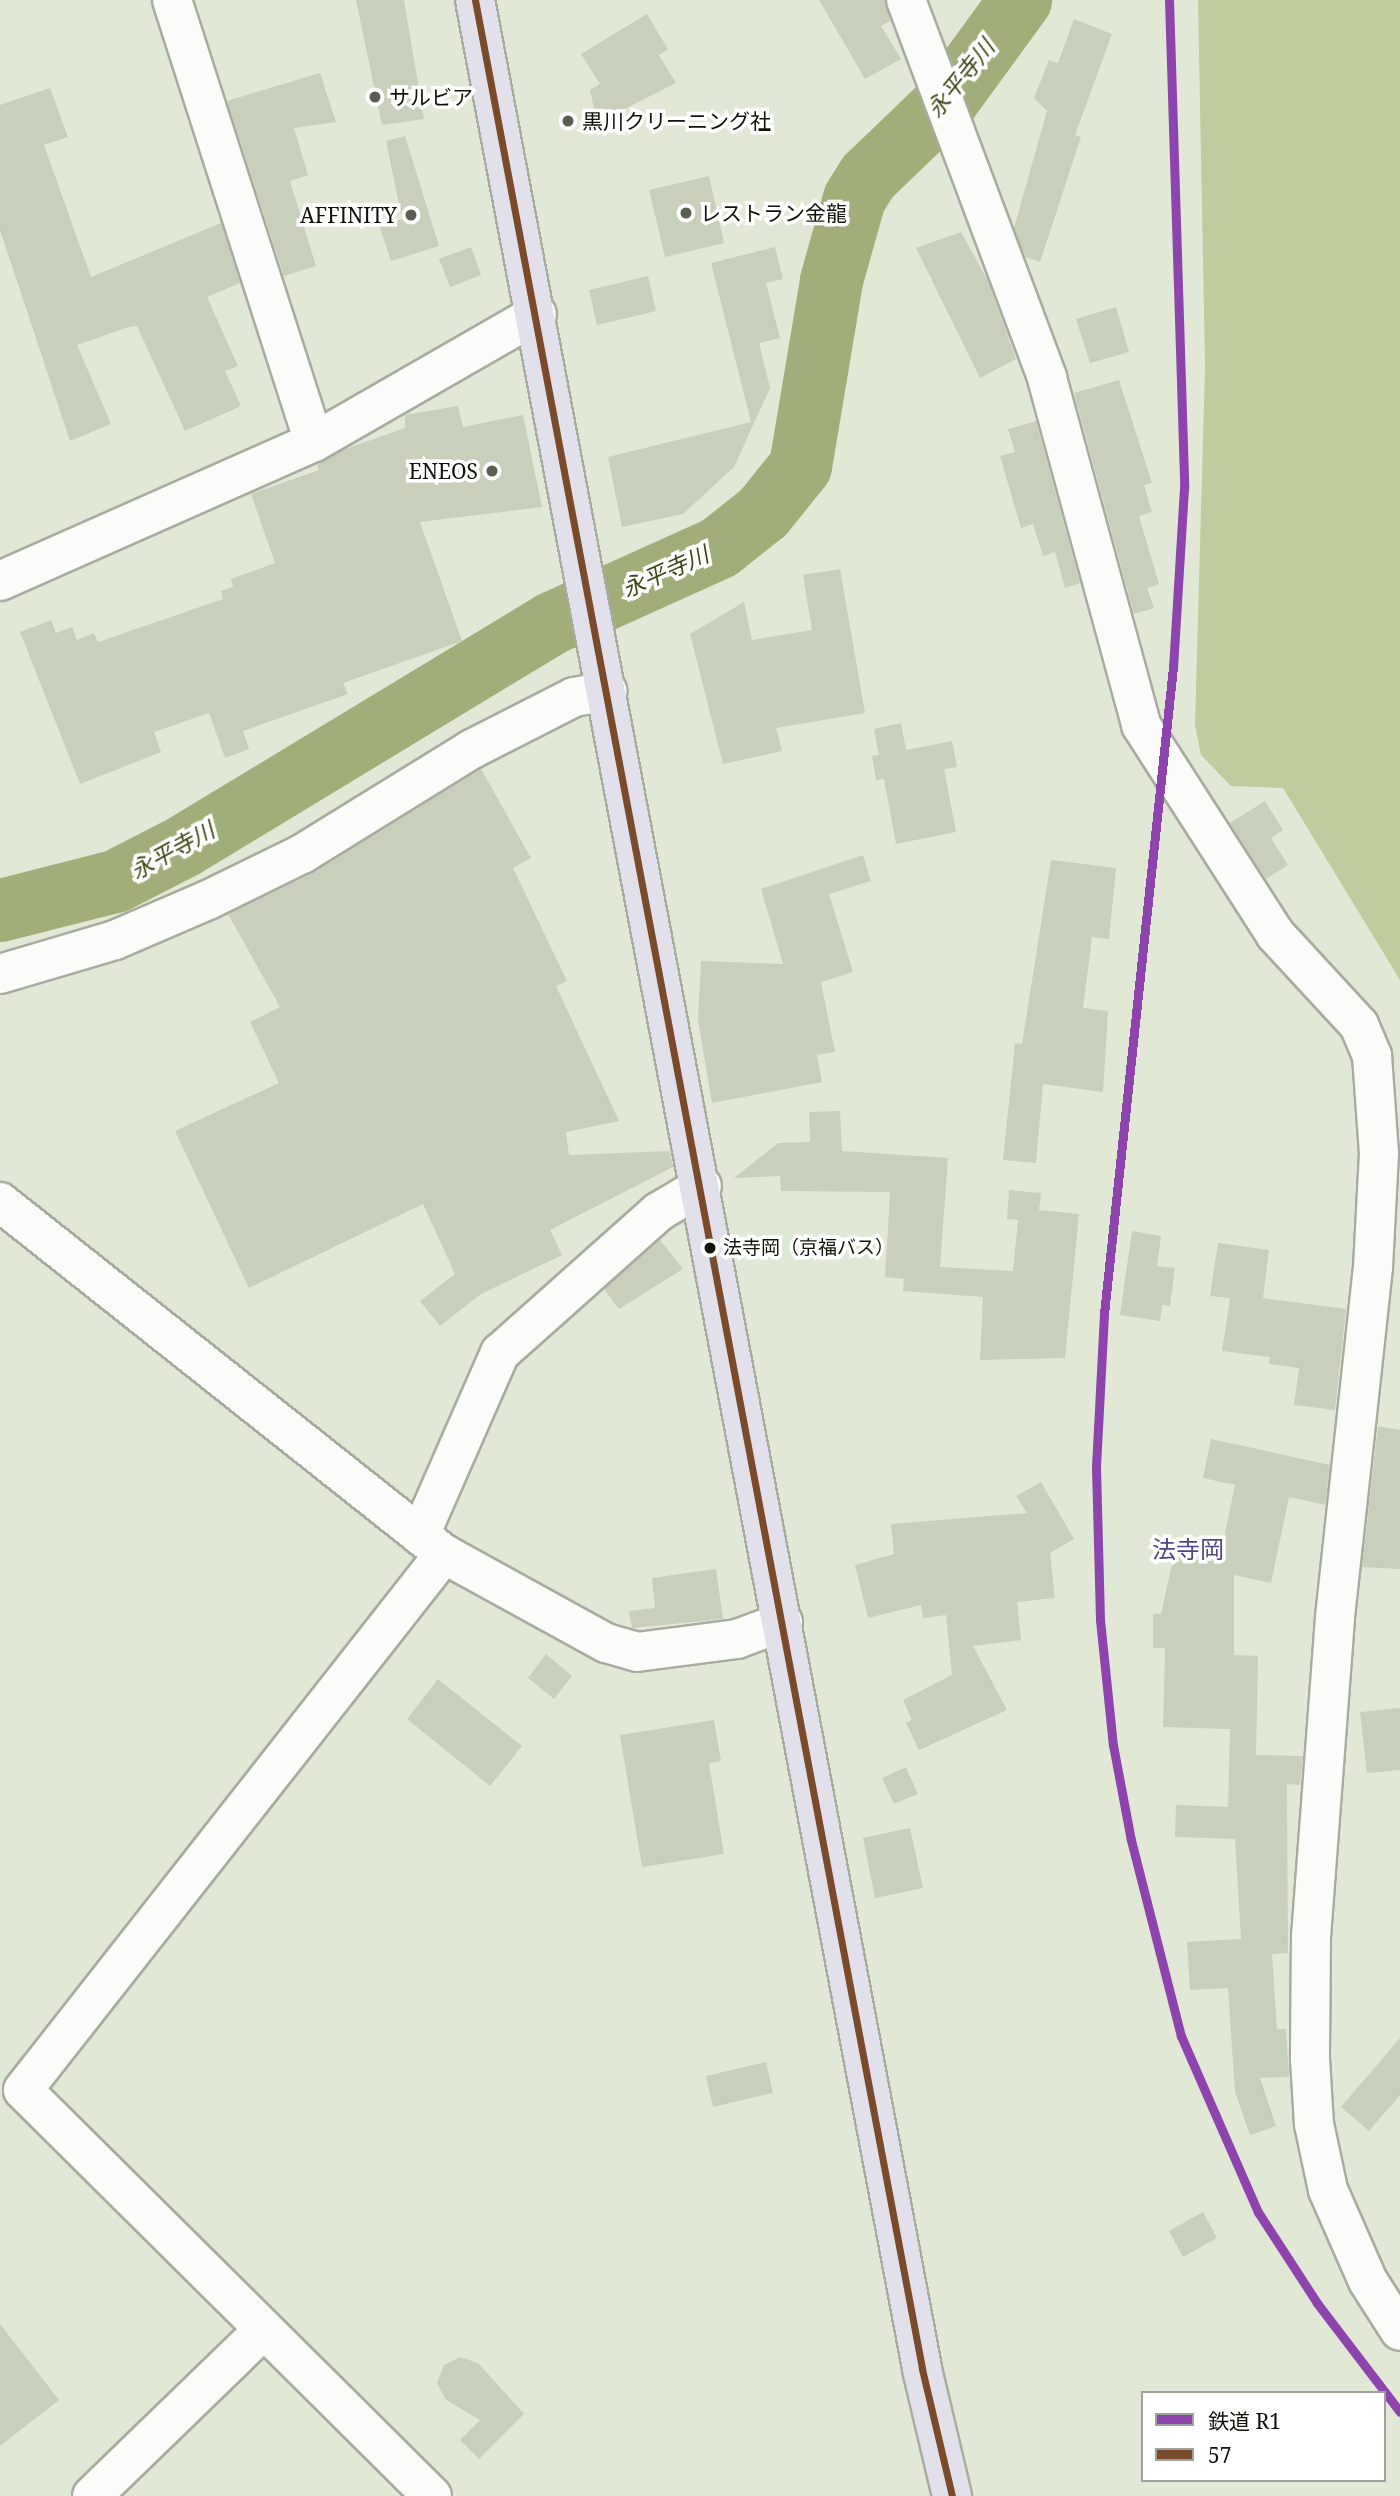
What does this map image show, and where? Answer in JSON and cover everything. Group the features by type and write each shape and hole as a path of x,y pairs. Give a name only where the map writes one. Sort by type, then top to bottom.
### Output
{"highway":[{"path":"475,0 496,128 537,314 702,1186 922,2369 952,2496"}],"street":[{"path":"172,0 314,442"},
{"path":"906,0 1047,378 1141,725 1275,934 1359,1025 1372,1056 1379,1153 1373,1267 1335,1618 1311,1936 1310,2059 1314,2124 1328,2190 1368,2281 1400,2331"},
{"path":"0,581 314,442 537,314"},
{"path":"0,974 115,940 210,900 302,854 472,749 575,697 604,675"},
{"path":"432,2496 23,2090 432,1544 500,1353 658,1212 702,1186"},
{"path":"0,1202 432,1544 606,1643 637,1652 737,1639 783,1622"},
{"path":"92,2496 263,2330"}],"green space":[{"path":"1198,0 1400,0 1400,980 1283,788 1231,786 1201,755 1195,725 1205,366"}],"building":[{"path":"356,0 404,0 424,119 382,125"},
{"path":"819,0 885,0 890,21 881,26 901,59 865,79"},
{"path":"647,14 668,49 659,55 676,83 597,123 590,90 600,84 581,54"},
{"path":"1074,19 1112,34 1075,135 1081,137 1040,262 1025,257 1014,228 1047,111 1034,98 1049,60 1058,63"},
{"path":"320,73 336,122 294,128 308,175 290,181 316,266 284,276 227,101"},
{"path":"50,88 68,137 44,145 91,277 221,223 240,283 207,297 238,366 225,371 241,406 185,431 137,326 129,327 77,345 111,424 70,441 0,230 0,105"},
{"path":"405,136 439,246 391,261 379,225 402,219 386,141"},
{"path":"709,176 724,243 665,257 649,190"},
{"path":"961,232 988,281 1016,359 980,378 916,248"},
{"path":"471,247 481,275 450,287 439,259"},
{"path":"775,247 783,279 766,283 780,338 759,343 770,388 734,467 683,514 622,527 608,457 751,422 711,263"},
{"path":"648,276 656,311 597,325 589,290"},
{"path":"1116,307 1129,352 1090,363 1076,319"},
{"path":"1119,380 1152,483 1144,485 1152,512 1139,516 1159,584 1147,588 1154,608 1134,614 1074,393"},
{"path":"458,406 463,427 523,415 542,507 420,522 462,641 343,683 348,694 243,731 249,749 225,758 209,713 154,732 161,752 80,784 20,632 51,620 56,633 72,627 77,640 94,633 98,642 223,599 221,591 233,587 231,579 275,563 251,494 319,470 317,465 343,450 405,428 405,415"},
{"path":"1036,421 1080,583 1065,588 1055,552 1043,556 1033,524 1021,528 1000,456 1015,452 1008,429"},
{"path":"840,569 865,713 776,728 782,751 723,764 690,634 744,602 752,640 812,630 803,575"},
{"path":"901,723 906,750 952,741 957,767 944,769 956,832 896,844 884,779 876,780 872,756 879,755 874,729"},
{"path":"481,769 531,858 513,868 567,981 556,986 619,1121 566,1132 569,1155 670,1151 673,1167 550,1230 562,1255 481,1294 440,1326 420,1301 455,1274 423,1204 249,1288 175,1131 279,1083 250,1022 280,1007 228,914 313,873"},
{"path":"1265,801 1283,830 1271,838 1288,865 1266,879 1230,823"},
{"path":"863,855 871,881 829,894 853,972 821,982 835,1052 817,1055 822,1082 712,1103 698,1020 701,961 783,964 761,889"},
{"path":"1051,860 1116,868 1109,939 1092,937 1083,1008 1108,1011 1103,1092 1043,1084 1036,1163 1003,1160 1015,1043 1022,1044"},
{"path":"840,1111 842,1151 948,1158 940,1267 1013,1271 1018,1220 1007,1219 1009,1190 1041,1193 1039,1210 1079,1214 1065,1358 980,1360 983,1297 903,1291 904,1279 885,1277 890,1192 781,1191 780,1176 734,1178 778,1143 810,1142 809,1112"},
{"path":"1132,1231 1161,1236 1157,1266 1175,1268 1170,1306 1162,1305 1160,1321 1120,1315"},
{"path":"660,1240 683,1269 619,1309 604,1289"},
{"path":"1218,1243 1269,1250 1263,1298 1346,1309 1335,1410 1294,1405 1299,1368 1269,1364 1270,1357 1222,1351 1230,1298 1210,1296"},
{"path":"1378,1426 1400,1430 1400,1569 1362,1567"},
{"path":"1211,1439 1330,1465 1325,1505 1289,1497 1271,1583 1234,1575 1234,1655 1258,1656 1256,1755 1303,1756 1300,1785 1287,1784 1288,1953 1272,1954 1277,2029 1286,2029 1289,2077 1260,2078 1276,2126 1250,2135 1235,2092 1228,1988 1190,1990 1187,1942 1241,1939 1235,1839 1175,1837 1176,1805 1228,1807 1230,1729 1163,1727 1165,1648 1153,1648 1153,1614 1161,1614 1174,1555 1202,1561 1204,1554 1220,1557 1235,1485 1203,1478"},
{"path":"1041,1482 1074,1539 1050,1553 1055,1598 1017,1602 1021,1640 973,1646 1007,1710 919,1750 906,1723 912,1720 903,1700 952,1675 946,1615 923,1618 921,1605 868,1618 855,1565 894,1554 891,1524 1027,1513 1016,1496"},
{"path":"716,1569 723,1619 632,1628 629,1611 655,1608 652,1578"},
{"path":"546,1654 572,1676 554,1699 528,1678"},
{"path":"438,1679 522,1746 490,1786 407,1719"},
{"path":"1400,1708 1400,1770 1367,1773 1360,1712"},
{"path":"714,1720 721,1761 709,1763 724,1854 642,1867 620,1735"},
{"path":"906,1767 918,1794 894,1804 882,1778"},
{"path":"910,1828 923,1888 875,1898 863,1838"},
{"path":"1400,2038 1400,2095 1369,2131 1341,2107"},
{"path":"766,2062 773,2093 713,2107 706,2076"},
{"path":"1203,2212 1217,2238 1183,2257 1169,2231"},
{"path":"0,2324 59,2400 0,2446"},
{"path":"460,2357 478,2363 524,2414 479,2459 460,2440 480,2420 446,2400 437,2383 444,2365"}],"waterway":[{"name":"永平寺川","path":"0,910 115,881 183,846 551,623 719,547 763,512 800,466 831,280 854,198 868,176 947,100 1020,0"}],"rail line":[{"name":"R1","path":"1169,0 1184,488 1173,667 1104,1314 1096,1467 1100,1620 1113,1745 1131,1840 1181,2036 1258,2212 1317,2303 1384,2391"},
{"name":"R1","path":"1386,2394 1400,2412"}],"transit line":[{"name":"57","path":"475,0 922,2369 952,2496"}],"place":[{"name":"サルビア","path":"375,97"},
{"name":"黒川クリーニング社","path":"568,121"},
{"name":"レストラン金龍","path":"686,213"},
{"name":"AFFINITY","path":"411,215"},
{"name":"ENEOS","path":"492,471"},
{"name":"法寺岡（京福バス）","path":"710,1248"}],"district":[{"name":"法寺岡","path":"1188,1549"}]}
